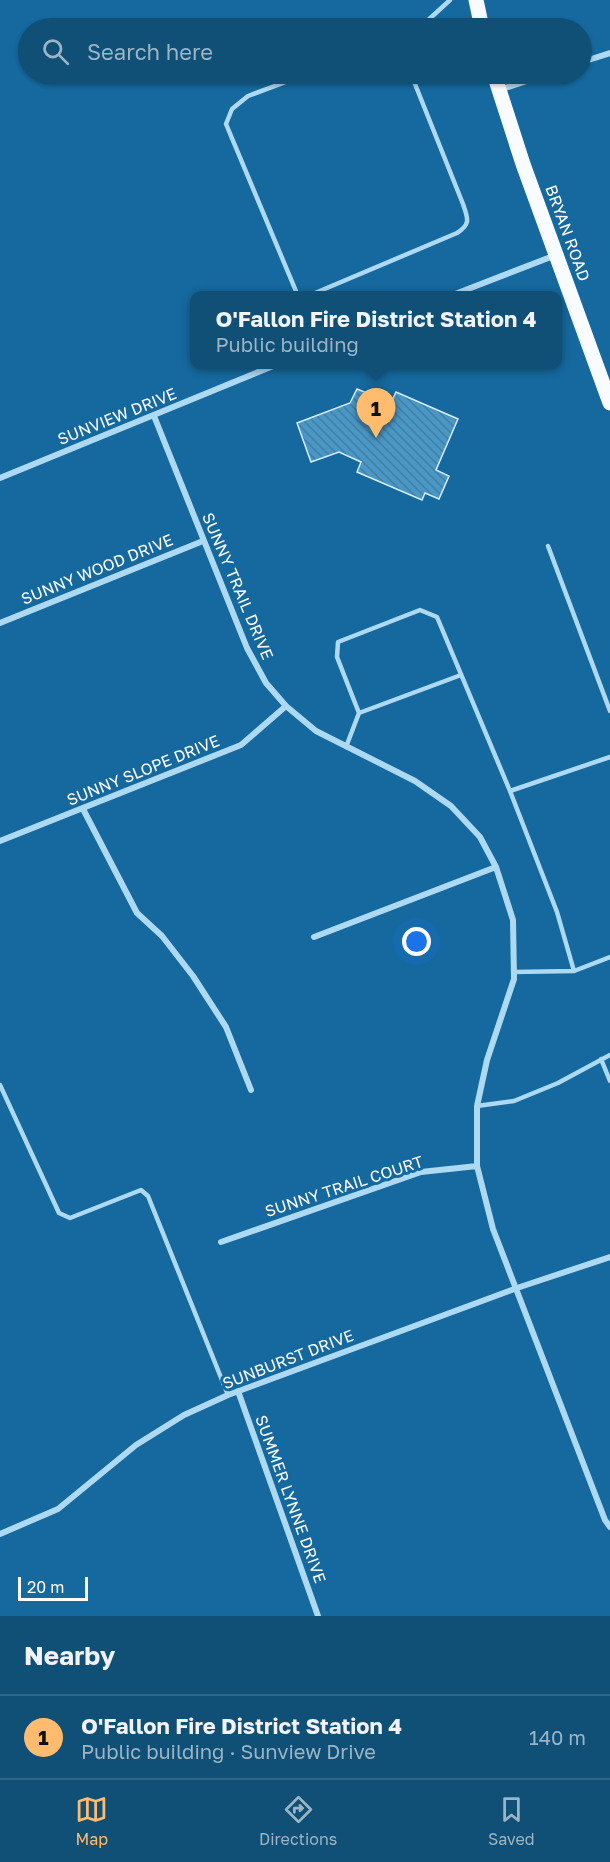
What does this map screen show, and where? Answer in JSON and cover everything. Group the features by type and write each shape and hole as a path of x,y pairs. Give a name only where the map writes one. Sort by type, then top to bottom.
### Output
{"main road":[{"path":"476,0 480,18"},
{"name":"BRYAN ROAD","path":"496,84 610,403"}],"street":[{"path":"592,59 610,53"},
{"path":"498,90 517,84"},
{"path":"463,291 557,255"},
{"name":"SUNVIEW DRIVE","path":"0,478 266,369"},
{"name":"SUNNY TRAIL DRIVE","path":"154,416 246,648 266,683 286,706 316,731 415,781 451,806 480,837 496,867 513,921 514,979 487,1060 477,1106 477,1166 494,1229 605,1520 610,1527"},
{"name":"SUNNY WOOD DRIVE","path":"0,623 203,540"},
{"name":"SUNNY SLOPE DRIVE","path":"0,842 241,745 286,706"},
{"path":"83,809 137,913 162,936 193,976 226,1027 250,1090"},
{"path":"314,937 496,867"},
{"name":"SUNNY TRAIL COURT","path":"221,1242 421,1172 477,1166"},
{"name":"SUNBURST DRIVE","path":"0,1534 58,1509 136,1445 184,1415 228,1395 517,1288 610,1257"},
{"name":"SUMMER LYNNE DRIVE","path":"238,1391 318,1616"}],"lane":[{"path":"430,18 450,0"},
{"path":"280,84 248,96 232,109 226,124 296,291"},
{"path":"320,291 457,234 465,228 468,220 415,84"},
{"path":"548,546 610,711"},
{"path":"346,747 359,713 337,657 339,642 420,610 437,616 510,791 557,912 574,971"},
{"path":"359,713 460,675"},
{"path":"510,791 610,757"},
{"path":"514,972 574,971 610,957"},
{"path":"477,1106 514,1101 558,1083 610,1055"},
{"path":"601,1059 610,1081"},
{"path":"0,1085 59,1213 70,1218 141,1190 148,1196 228,1395"}],"building":[{"path":"357,389 391,403 396,392 458,419 436,470 449,476 439,499 425,493 422,500 357,472 361,462 339,452 311,462 297,423 350,403"}],"place":[{"name":"O'Fallon Fire District Station 4","path":"376,438"}]}
